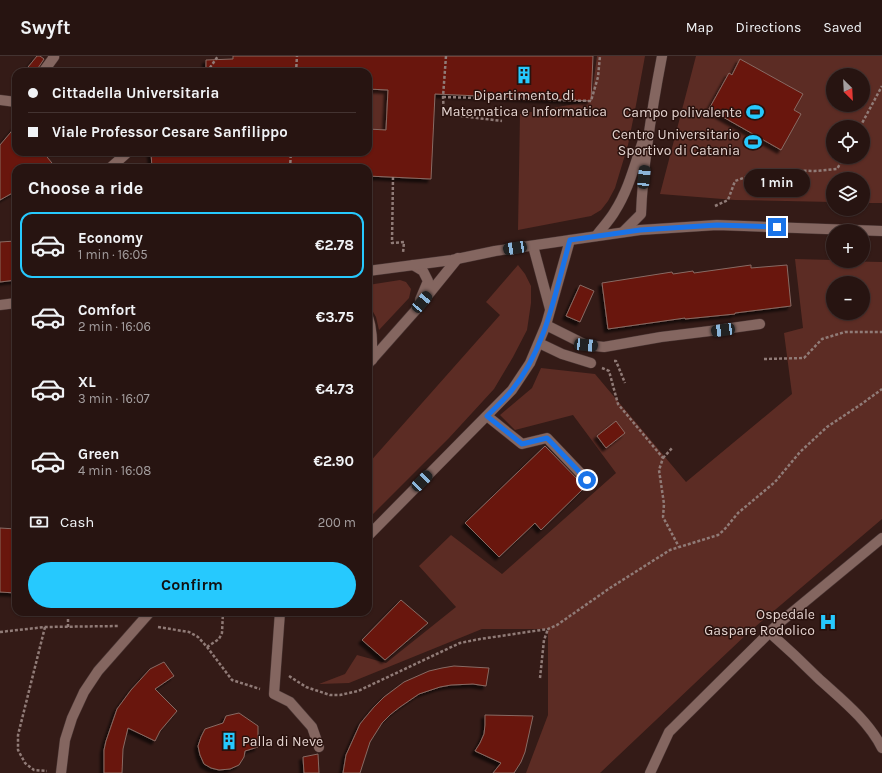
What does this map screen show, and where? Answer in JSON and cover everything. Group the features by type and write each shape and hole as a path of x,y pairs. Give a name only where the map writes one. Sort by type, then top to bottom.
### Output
{"lane":[{"path":"46,68 54,57 53,56"},
{"path":"623,232 641,214 650,119 662,56"},
{"path":"0,100 12,102"},
{"path":"596,236 616,210 626,191 650,119"},
{"path":"114,164 124,156"},
{"path":"372,271 413,266 640,230 717,225 882,231"},
{"path":"372,532 512,390 530,363 546,325 570,240"},
{"path":"533,246 550,311"},
{"path":"372,360 415,311 458,258"},
{"path":"413,266 423,271 428,281 415,311"},
{"path":"0,305 12,304"},
{"path":"546,325 586,345 604,347 661,336 760,324"},
{"path":"539,343 562,354 591,363"},
{"path":"487,416 522,444 547,438 587,480"},
{"path":"650,773 669,732 769,632 882,538"},
{"path":"62,773 65,740 72,718 84,692 98,671 146,616"},
{"path":"280,616 274,694 290,702 312,726 319,747"},
{"path":"769,632 792,651 844,701 865,723 882,748"}],"path":[{"path":"210,68 218,56"},
{"path":"296,68 297,56"},
{"path":"446,56 443,97 444,114 502,121"},
{"path":"443,97 591,101 598,77 600,56"},
{"path":"864,120 882,86"},
{"path":"715,206 728,200 735,181 766,170 815,171 837,169 840,164"},
{"path":"393,177 392,243 404,242 403,254"},
{"path":"764,359 804,358 822,339 845,332 882,332"},
{"path":"616,361 625,383"},
{"path":"591,363 609,371 618,404 663,458"},
{"path":"277,669 306,686 330,695 340,695 358,691 460,644 480,639 548,629 557,625 610,588 670,550 718,535 738,514 775,482 800,452 827,427 882,389"},
{"path":"673,447 663,458 659,470 664,504 663,517 679,547"},
{"path":"68,616 68,627"},
{"path":"208,648 219,639 222,633 223,616"},
{"path":"0,632 45,627 123,626"},
{"path":"45,627 18,735 18,750 25,763 34,770 50,772"},
{"path":"158,627 189,632 198,637 232,680 274,694"},
{"path":"540,678 544,640 548,629"}],"shaded area":[{"path":"597,56 645,56 628,145 615,188 601,210 591,216 518,230 520,114 591,101"},
{"name":"Centro Universitario Sportivo di Catania","path":"696,56 882,56 882,203 870,203 870,172 826,172 826,202 735,200 660,194"},
{"path":"372,89 388,90 386,130 372,129"},
{"path":"795,259 826,260 826,268 870,268 870,262 882,262 882,519 749,632 600,773 526,773 548,715 548,629 482,629 349,683 319,684 345,674 357,655 386,663 456,607 419,566 451,535 502,574 616,473 573,415 515,430 500,415 532,388 541,368 595,374 686,482 792,394 784,333 803,328"},
{"path":"518,265 525,274 531,286 531,303 527,330 513,357 494,389 449,438 372,515 372,459 500,315 486,302"},
{"path":"400,280 406,282 411,289 409,298 379,330 376,317 372,310 372,284"}],"building":[{"path":"37,56 44,59 38,68 27,68"},
{"path":"233,56 593,56 591,101 435,94 431,179 372,176 372,164 152,164 151,156 372,156 372,129 386,130 388,90 372,89 372,68 206,68 206,60 233,59"},
{"name":"Campo polivalente","path":"740,59 803,94 794,110 801,114 781,150 709,109 729,73 732,75"},
{"path":"12,131 12,156 46,156 53,164 12,164 12,193 0,200 0,145"},
{"path":"12,241 12,280 0,282 0,242"},
{"path":"751,265 751,268 787,265 791,306 735,314 685,318 608,329 602,283 672,272 673,274 693,271 694,273"},
{"path":"580,285 594,291 580,322 566,316"},
{"path":"616,421 625,433 606,448 597,436"},
{"path":"545,446 585,487 541,530 535,523 499,557 465,523"},
{"path":"0,528 12,529 12,593 0,592"},
{"path":"401,600 428,623 385,660 362,640"},
{"path":"164,662 174,676 155,689 177,711 160,731 155,741 128,728 123,749 122,773 104,773 104,750 117,709 131,690 150,669"},
{"path":"454,666 489,668 486,686 473,684 451,685 419,694 391,714 382,723 370,742 360,773 343,773 346,755 360,724 384,697 404,682 429,671"},
{"name":"Palla di Neve","path":"239,713 258,726 258,747 245,751 244,757 239,765 230,769 219,770 204,764 198,746 205,729 223,723 226,716"},
{"path":"485,715 533,716 525,752 514,773 493,773 501,763 475,751 484,734"},
{"path":"318,754 319,773 304,773 303,757"}],"place":[{"name":"Dipartimento di Matematica e Informatica","path":"524,75"},
{"name":"Campo polivalente","path":"755,112"},
{"name":"Centro Universitario Sportivo di Catania","path":"753,142"},
{"name":"Ospedale Gaspare Rodolico","path":"828,622"},
{"name":"Palla di Neve","path":"229,741"}],"route":[{"path":"587,480 547,438 522,444 487,416 512,390 530,363 546,325 570,240 640,230 717,225 777,227"}]}
